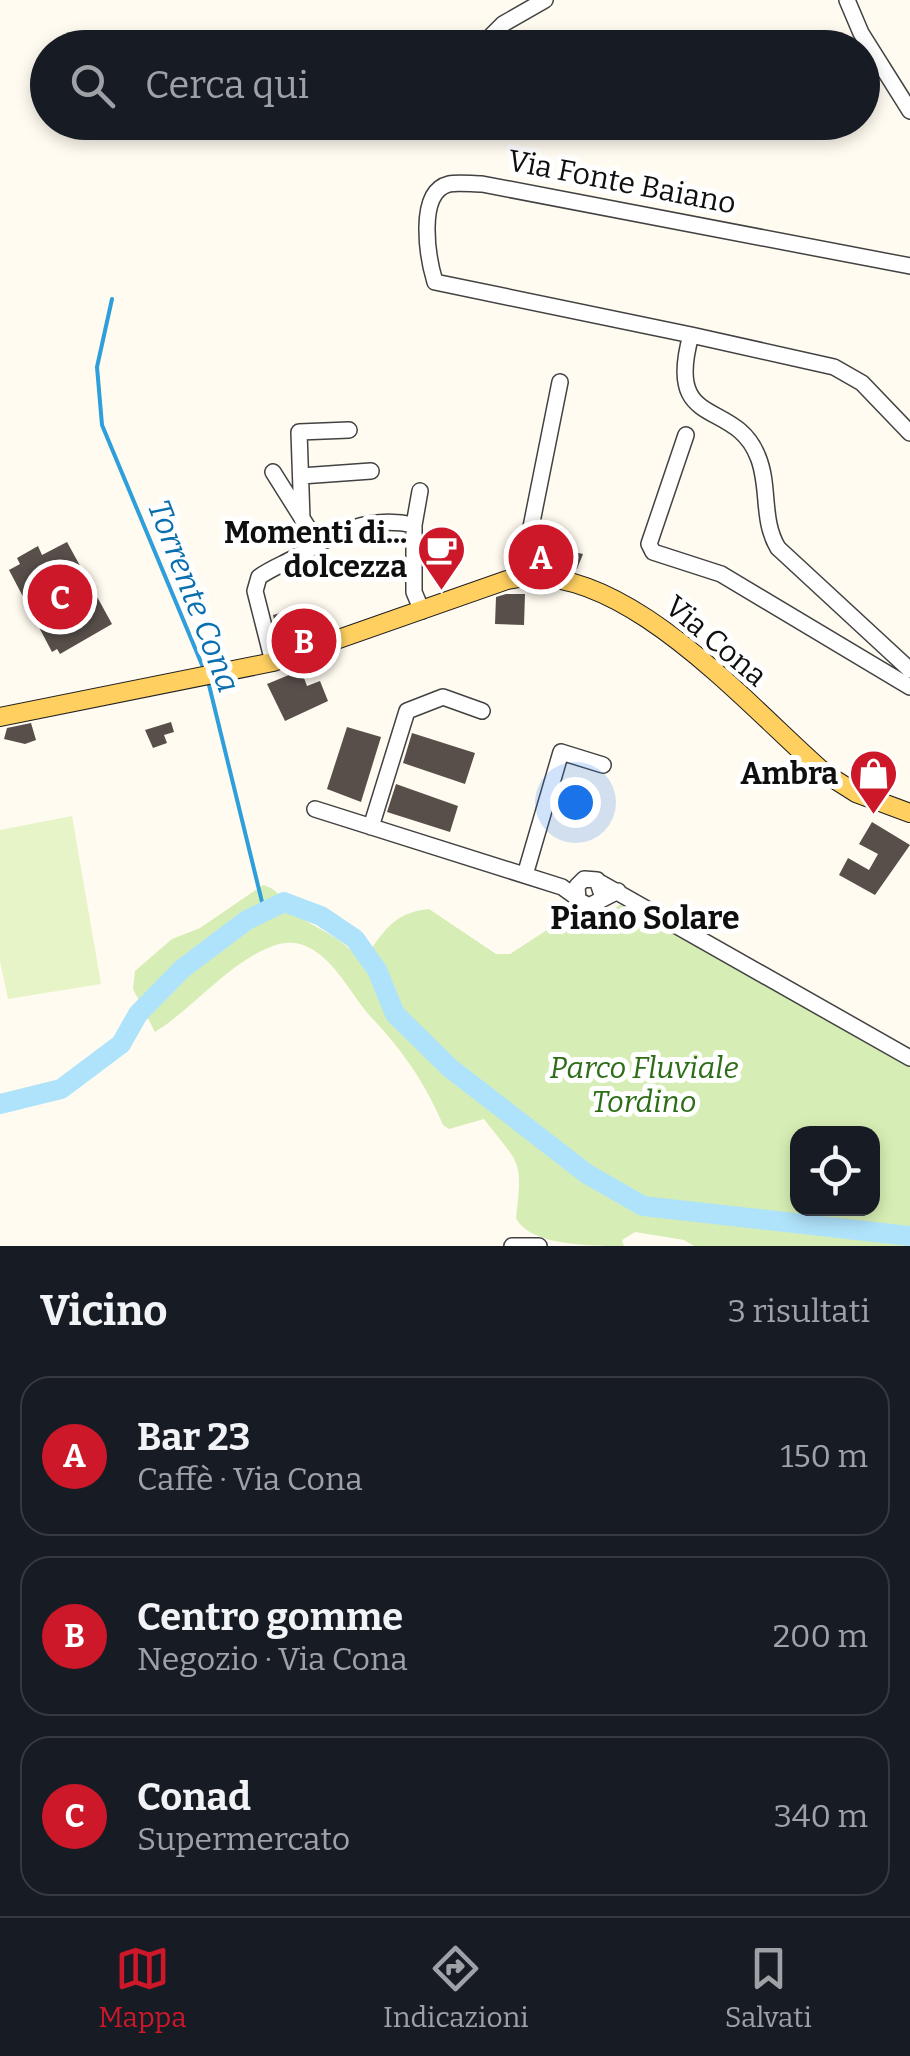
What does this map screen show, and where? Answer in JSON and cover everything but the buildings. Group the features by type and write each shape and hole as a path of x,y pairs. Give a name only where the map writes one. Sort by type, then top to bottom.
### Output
{"main road":[{"name":"Via Cona","path":"0,717 268,664 521,577 550,578 650,618 826,774 856,793 910,813"}],"street":[{"path":"497,30 545,0"},
{"path":"847,0 860,30"},
{"path":"880,63 910,111"},
{"name":"Via Fonte Baiano","path":"910,266 482,184 446,184 435,193 427,232 435,282 834,368 862,383 910,433"},
{"path":"691,335 684,370 690,395 704,410 742,433 757,452 768,528 778,548 910,670"},
{"path":"521,577 560,382"},
{"path":"302,519 299,432 349,430"},
{"path":"686,435 650,544 653,552 721,574 910,687"},
{"path":"300,476 371,471"},
{"path":"273,472 317,542"},
{"path":"420,491 414,525 414,592 422,611"},
{"path":"268,664 256,583 317,542 372,521 414,525"},
{"path":"371,827 407,711 444,697 482,711"},
{"path":"525,875 562,752 603,765"},
{"path":"315,809 572,890 589,906 607,891"},
{"path":"572,890 588,878 910,1058"},
{"path":"512,1246 539,1246"}],"green space":[{"path":"72,816 101,984 8,999 0,961 0,830"},
{"name":"Parco Fluviale Tordino","path":"263,885 276,892 296,914 351,950 372,948 395,921 429,909 496,954 510,954 547,930 592,930 594,922 621,904 910,1065 910,1246 694,1246 684,1240 635,1232 622,1240 624,1246 596,1246 534,1234 516,1218 516,1163 484,1119 449,1129 443,1125 403,1054 331,965 305,946 290,943 257,953 155,1032 133,989 135,971 172,939 200,928"}],"waterway":[{"name":"Torrente Cona","path":"112,299 97,367 102,425 205,672"},
{"name":"Torrente Cona","path":"208,681 264,910"},
{"path":"0,1104 61,1089 121,1044 138,1014 182,969 247,920 284,902 321,916 355,939 377,970 395,1014 450,1068 587,1174 643,1206 910,1236"}],"place":[{"name":"Bar 23","path":"541,557"},
{"name":"Momenti di... dolcezza","path":"442,592"},
{"name":"Conad","path":"60,597"},
{"name":"Centro gomme","path":"304,641"},
{"name":"Ambra","path":"873,816"}],"district":[{"name":"Piano Solare","path":"645,918"}]}
